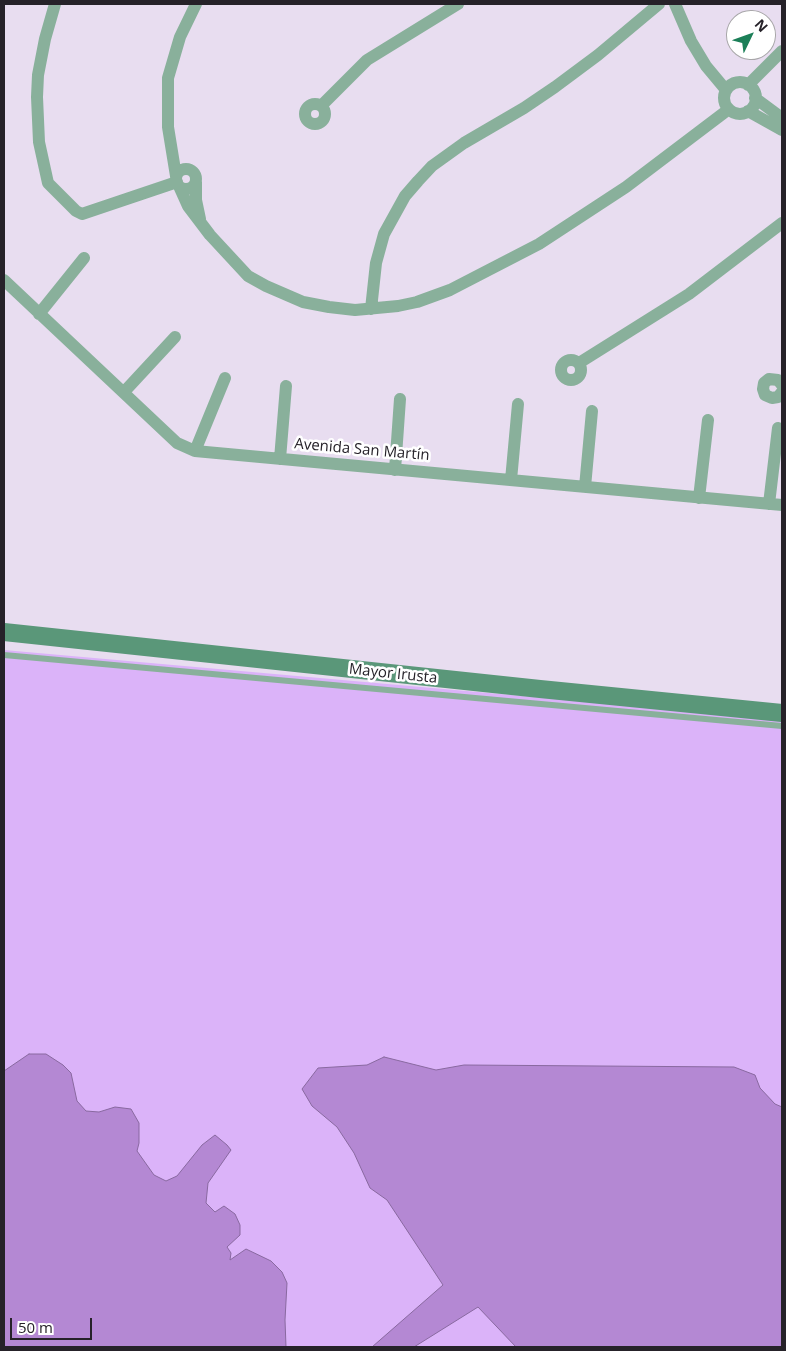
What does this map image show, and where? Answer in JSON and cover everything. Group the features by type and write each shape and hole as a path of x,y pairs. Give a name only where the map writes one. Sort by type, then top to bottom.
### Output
{"main road":[{"name":"Mayor Irusta","path":"4,632 540,690 782,713"}],"street":[{"path":"56,4 45,39 38,75 37,97 39,142 48,184 76,211 82,214 177,181"},
{"path":"196,4 187,19 171,63 167,98 177,181 188,206 231,259 248,276 303,302 329,307 371,309 417,302 438,295 482,275 539,244 633,182 729,109"},
{"path":"321,106 368,60 458,4"},
{"path":"371,309 376,263 384,234 405,196 418,181 438,162 464,142 524,108 555,87 598,55 659,4"},
{"path":"675,4 691,41 706,66 726,90"},
{"path":"748,85 782,51"},
{"path":"755,98 755,103 748,111 738,114 729,109 724,100 726,90 738,82 748,85 755,98 782,118"},
{"path":"748,111 782,130"},
{"path":"171,137 194,176 200,222"},
{"path":"177,181 188,189 194,176"},
{"path":"579,363 689,294 782,223"},
{"path":"40,314 84,258"},
{"name":"Avenida San Martín","path":"4,280 177,443 195,451 776,505"},
{"path":"124,392 175,337"},
{"path":"195,451 225,378"},
{"path":"280,459 286,386"},
{"path":"395,470 400,399"},
{"path":"512,480 518,404"},
{"path":"585,487 592,410"},
{"path":"699,498 708,420"},
{"path":"776,505 778,428"}],"lane":[{"path":"4,655 782,726"}],"shaded area":[{"path":"4,650 782,719 782,1347 4,1347"},
{"path":"29,1054 46,1054 63,1065 71,1073 77,1101 86,1111 99,1112 115,1107 131,1109 139,1123 137,1151 154,1175 166,1181 177,1176 202,1145 215,1135 227,1145 231,1150 208,1183 206,1203 215,1212 224,1206 235,1214 240,1225 240,1235 227,1247 231,1253 230,1260 246,1249 271,1261 282,1272 287,1283 286,1347 4,1347 4,1071"},
{"path":"384,1057 436,1070 464,1065 734,1067 755,1075 760,1088 775,1104 782,1107 782,1347 516,1347 478,1307 414,1347 372,1347 443,1285 387,1200 370,1188 354,1153 337,1127 312,1106 302,1089 318,1068 367,1065"}]}
